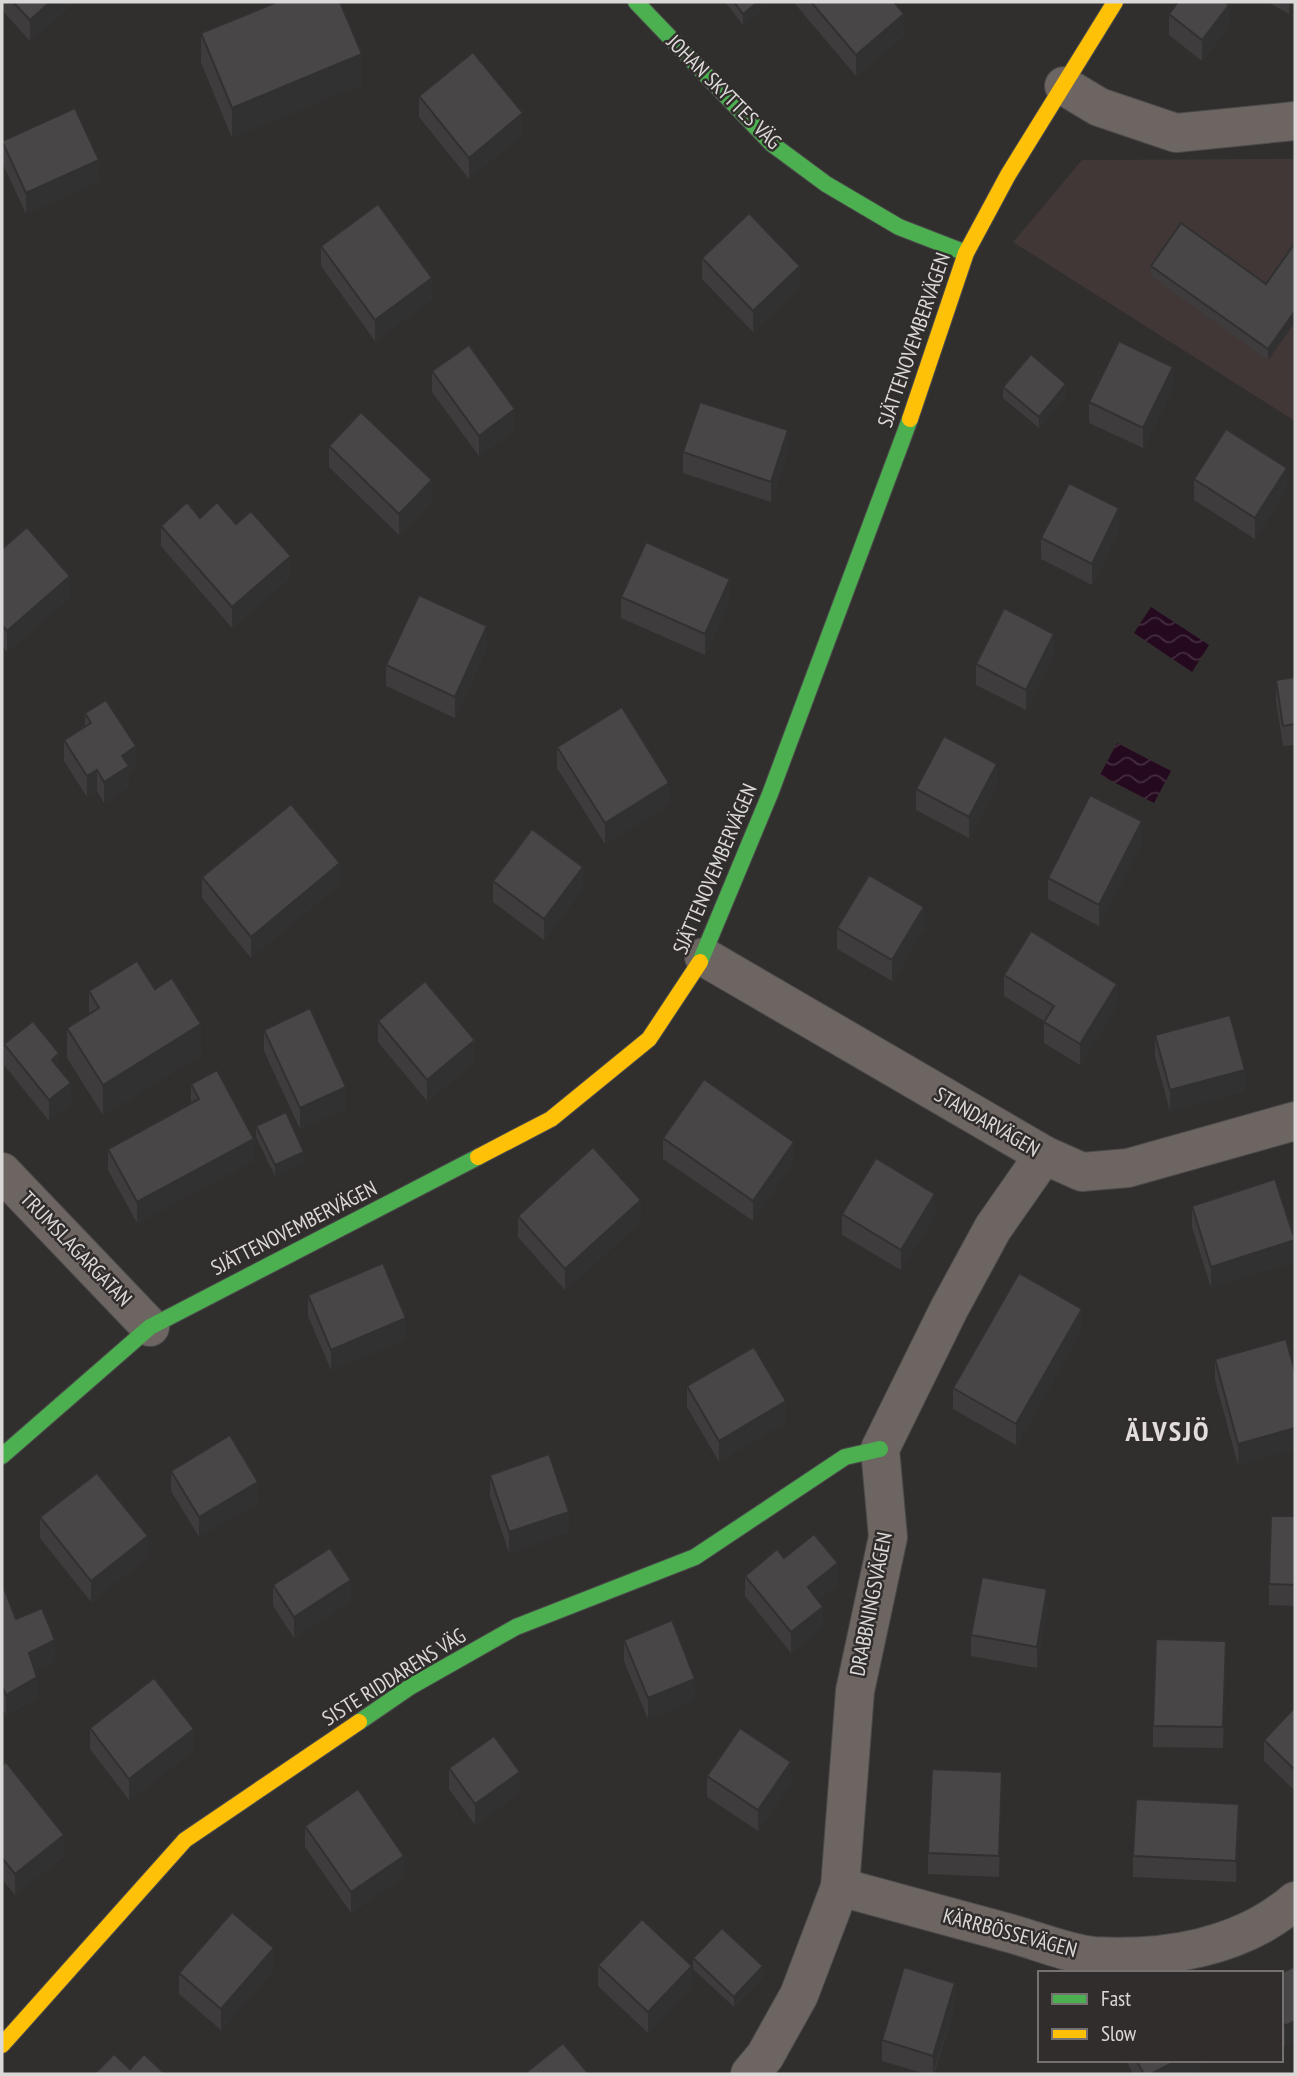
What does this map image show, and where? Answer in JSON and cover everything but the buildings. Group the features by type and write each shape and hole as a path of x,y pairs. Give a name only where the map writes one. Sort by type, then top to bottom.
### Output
{"street":[{"name":"JOHAN SKYTTES VÄG","path":"636,2 772,144 825,184 899,227 965,253"},
{"name":"SJÄTTENOVEMBERVÄGEN","path":"2,1456 150,1326 551,1119 649,1039 704,957 892,469 965,253 1008,175 1115,2"},
{"path":"1064,86 1099,107 1176,133 1295,121"},
{"name":"STANDARVÄGEN","path":"704,957 1044,1155 1082,1172 1128,1167 1295,1121"},
{"path":"880,1449 949,1309 993,1228 1044,1155"},
{"name":"TRUMSLAGARGATAN","path":"2,1172 150,1326"},
{"name":"DRABBNINGSVÄGEN","path":"750,2074 765,2056 799,1995 840,1887 855,1692 888,1537 880,1449"},
{"name":"SISTE RIDDARENS VÄG","path":"2,2045 185,1840 196,1832 410,1687 481,1647 516,1628 695,1557 845,1457 880,1449"},
{"name":"KÄRRBÖSSEVÄGEN","path":"840,1887 1091,1956 1153,1956 1214,1944 1249,1932 1276,1918 1295,1901"}],"shaded area":[{"path":"1295,159 1295,421 1013,242 1082,160"}],"water":[{"path":"1151,607 1209,645 1192,672 1134,633"},
{"path":"1117,743 1171,771 1154,803 1100,775"}],"traffic: fast":[{"path":"636,2 772,144 826,184 899,227 966,253"},
{"path":"700,962 770,794 910,419"},
{"path":"2,1456 150,1327 478,1157"},
{"path":"359,1722 410,1687 516,1627 695,1557 845,1457 880,1449"}],"traffic: slow":[{"path":"910,419 966,253 1008,175 1115,2"},
{"path":"478,1157 551,1119 649,1039 700,962"},
{"path":"2,2045 185,1840 359,1722"}],"district":[{"name":"ÄLVSJÖ","path":"1168,1431"}]}
